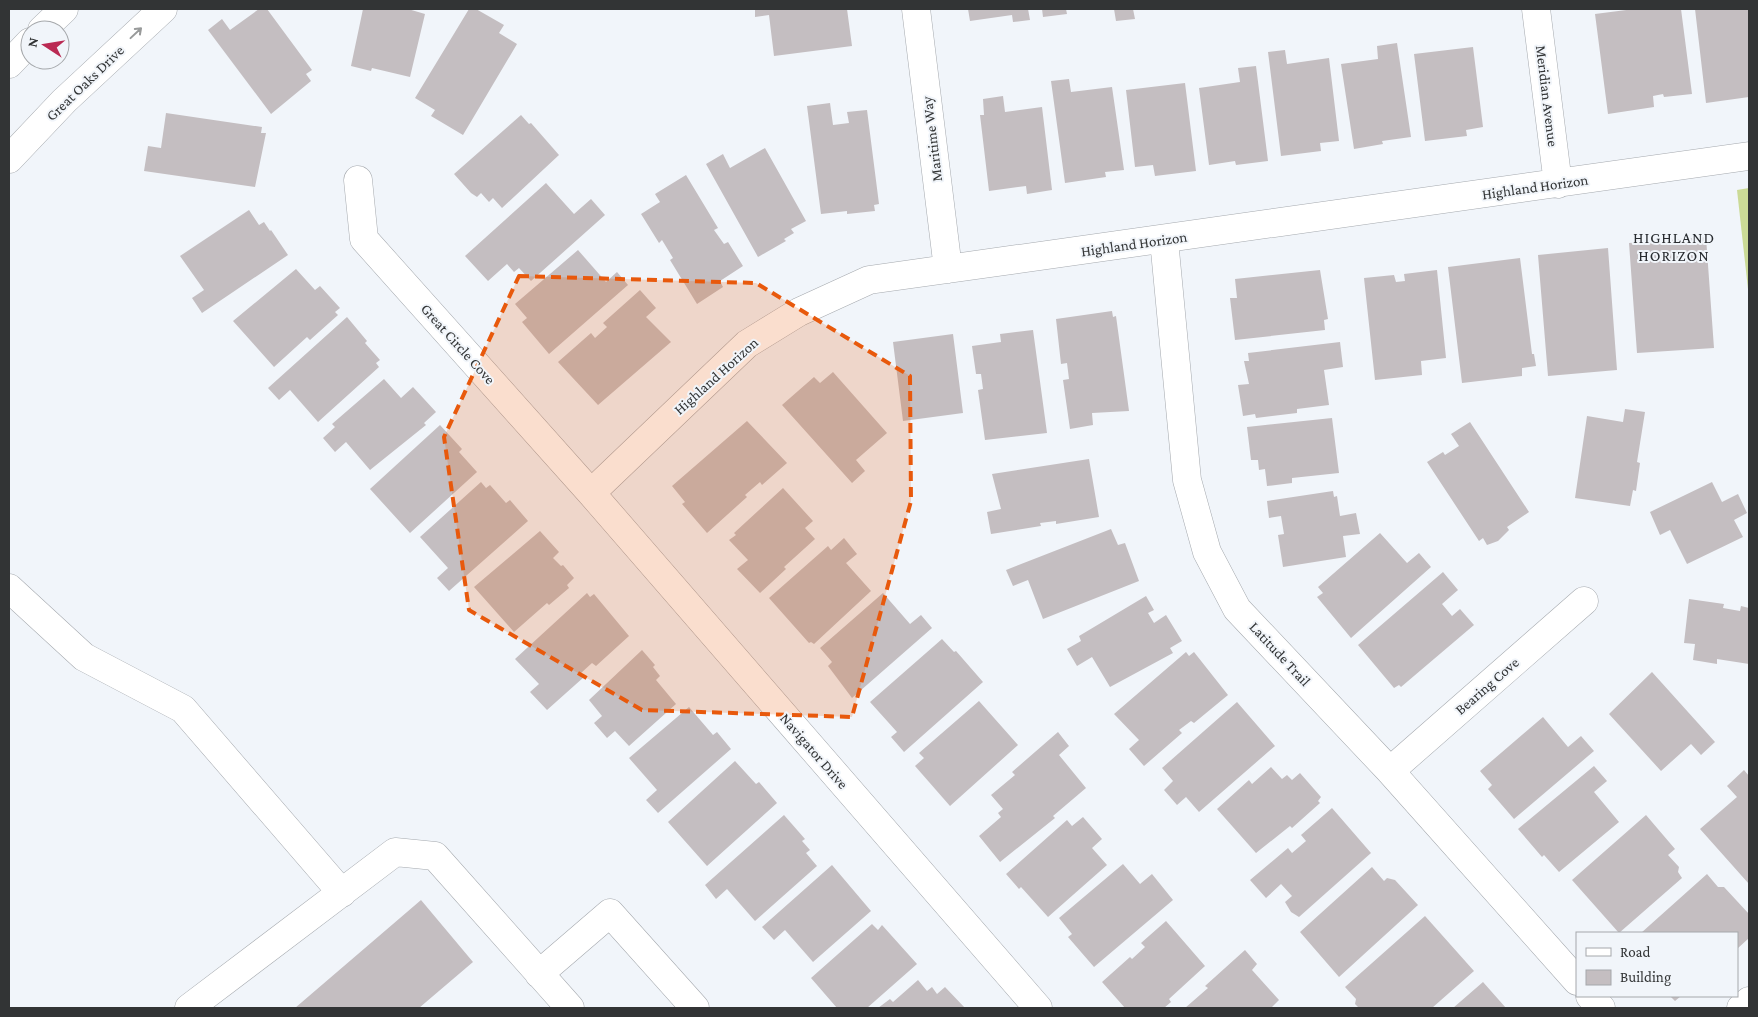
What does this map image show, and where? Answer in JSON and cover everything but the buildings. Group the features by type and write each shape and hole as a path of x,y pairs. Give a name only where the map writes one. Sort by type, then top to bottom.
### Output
{"street":[{"path":"52,20 64,9"},
{"name":"Great Oaks Drive","path":"9,159 64,101 163,9"},
{"name":"Maritime Way","path":"916,9 948,269"},
{"name":"Meridian Avenue","path":"1536,9 1558,184"},
{"path":"9,64 20,52"},
{"name":"Highland Horizon","path":"591,493 747,344 799,312 869,280 1164,240 1749,156"},
{"name":"Great Circle Cove","path":"358,180 364,239 591,493"},
{"name":"Latitude Trail","path":"1164,240 1187,480 1207,552 1238,609 1390,771 1576,980"},
{"name":"Navigator Drive","path":"591,493 1038,1008"},
{"path":"9,588 84,657 183,709 342,893"},
{"name":"Bearing Cove","path":"1390,771 1584,602"},
{"path":"189,1008 395,852 435,856 570,1008"},
{"path":"540,974 610,913 695,1008"},
{"path":"1591,997 1601,1008"},
{"path":"1741,1008 1749,1001"}],"highlighted area":[{"path":"519,276 756,283 910,376 911,501 852,717 642,710 469,610 444,437"}],"green space":[{"path":"1749,188 1749,298 1737,190"}],"district":[{"name":"HIGHLAND HORIZON","path":"1674,246"}]}
